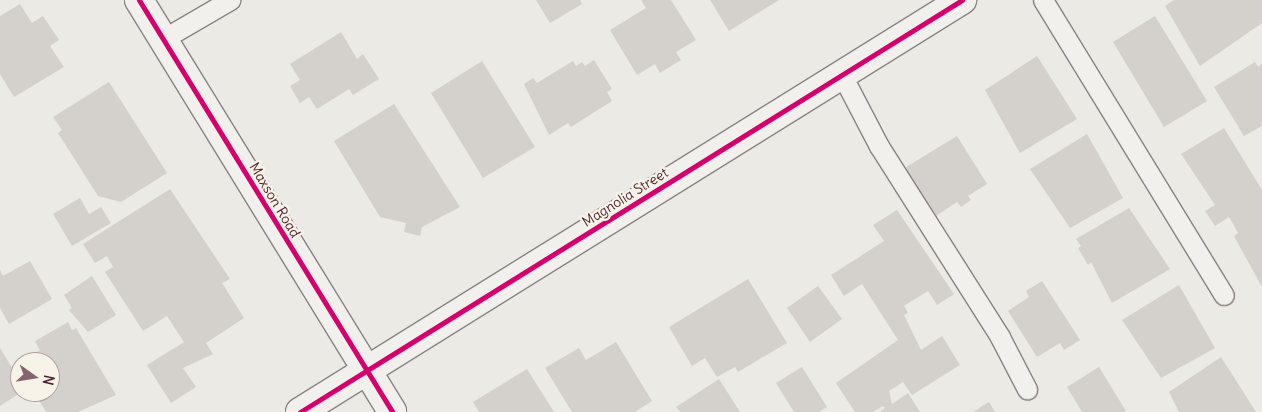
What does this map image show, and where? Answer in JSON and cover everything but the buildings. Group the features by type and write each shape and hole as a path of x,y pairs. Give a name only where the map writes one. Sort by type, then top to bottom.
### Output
{"street":[{"name":"Maxson Road","path":"139,0 392,412"},
{"name":"Magnolia Street","path":"300,412 962,0"}],"lane":[{"path":"163,39 230,0"},
{"path":"1043,0 1224,296"},
{"path":"842,75 879,146 1000,337 1026,389"}],"cycle path":[{"path":"139,0 392,412"},
{"path":"300,412 962,0"}]}
